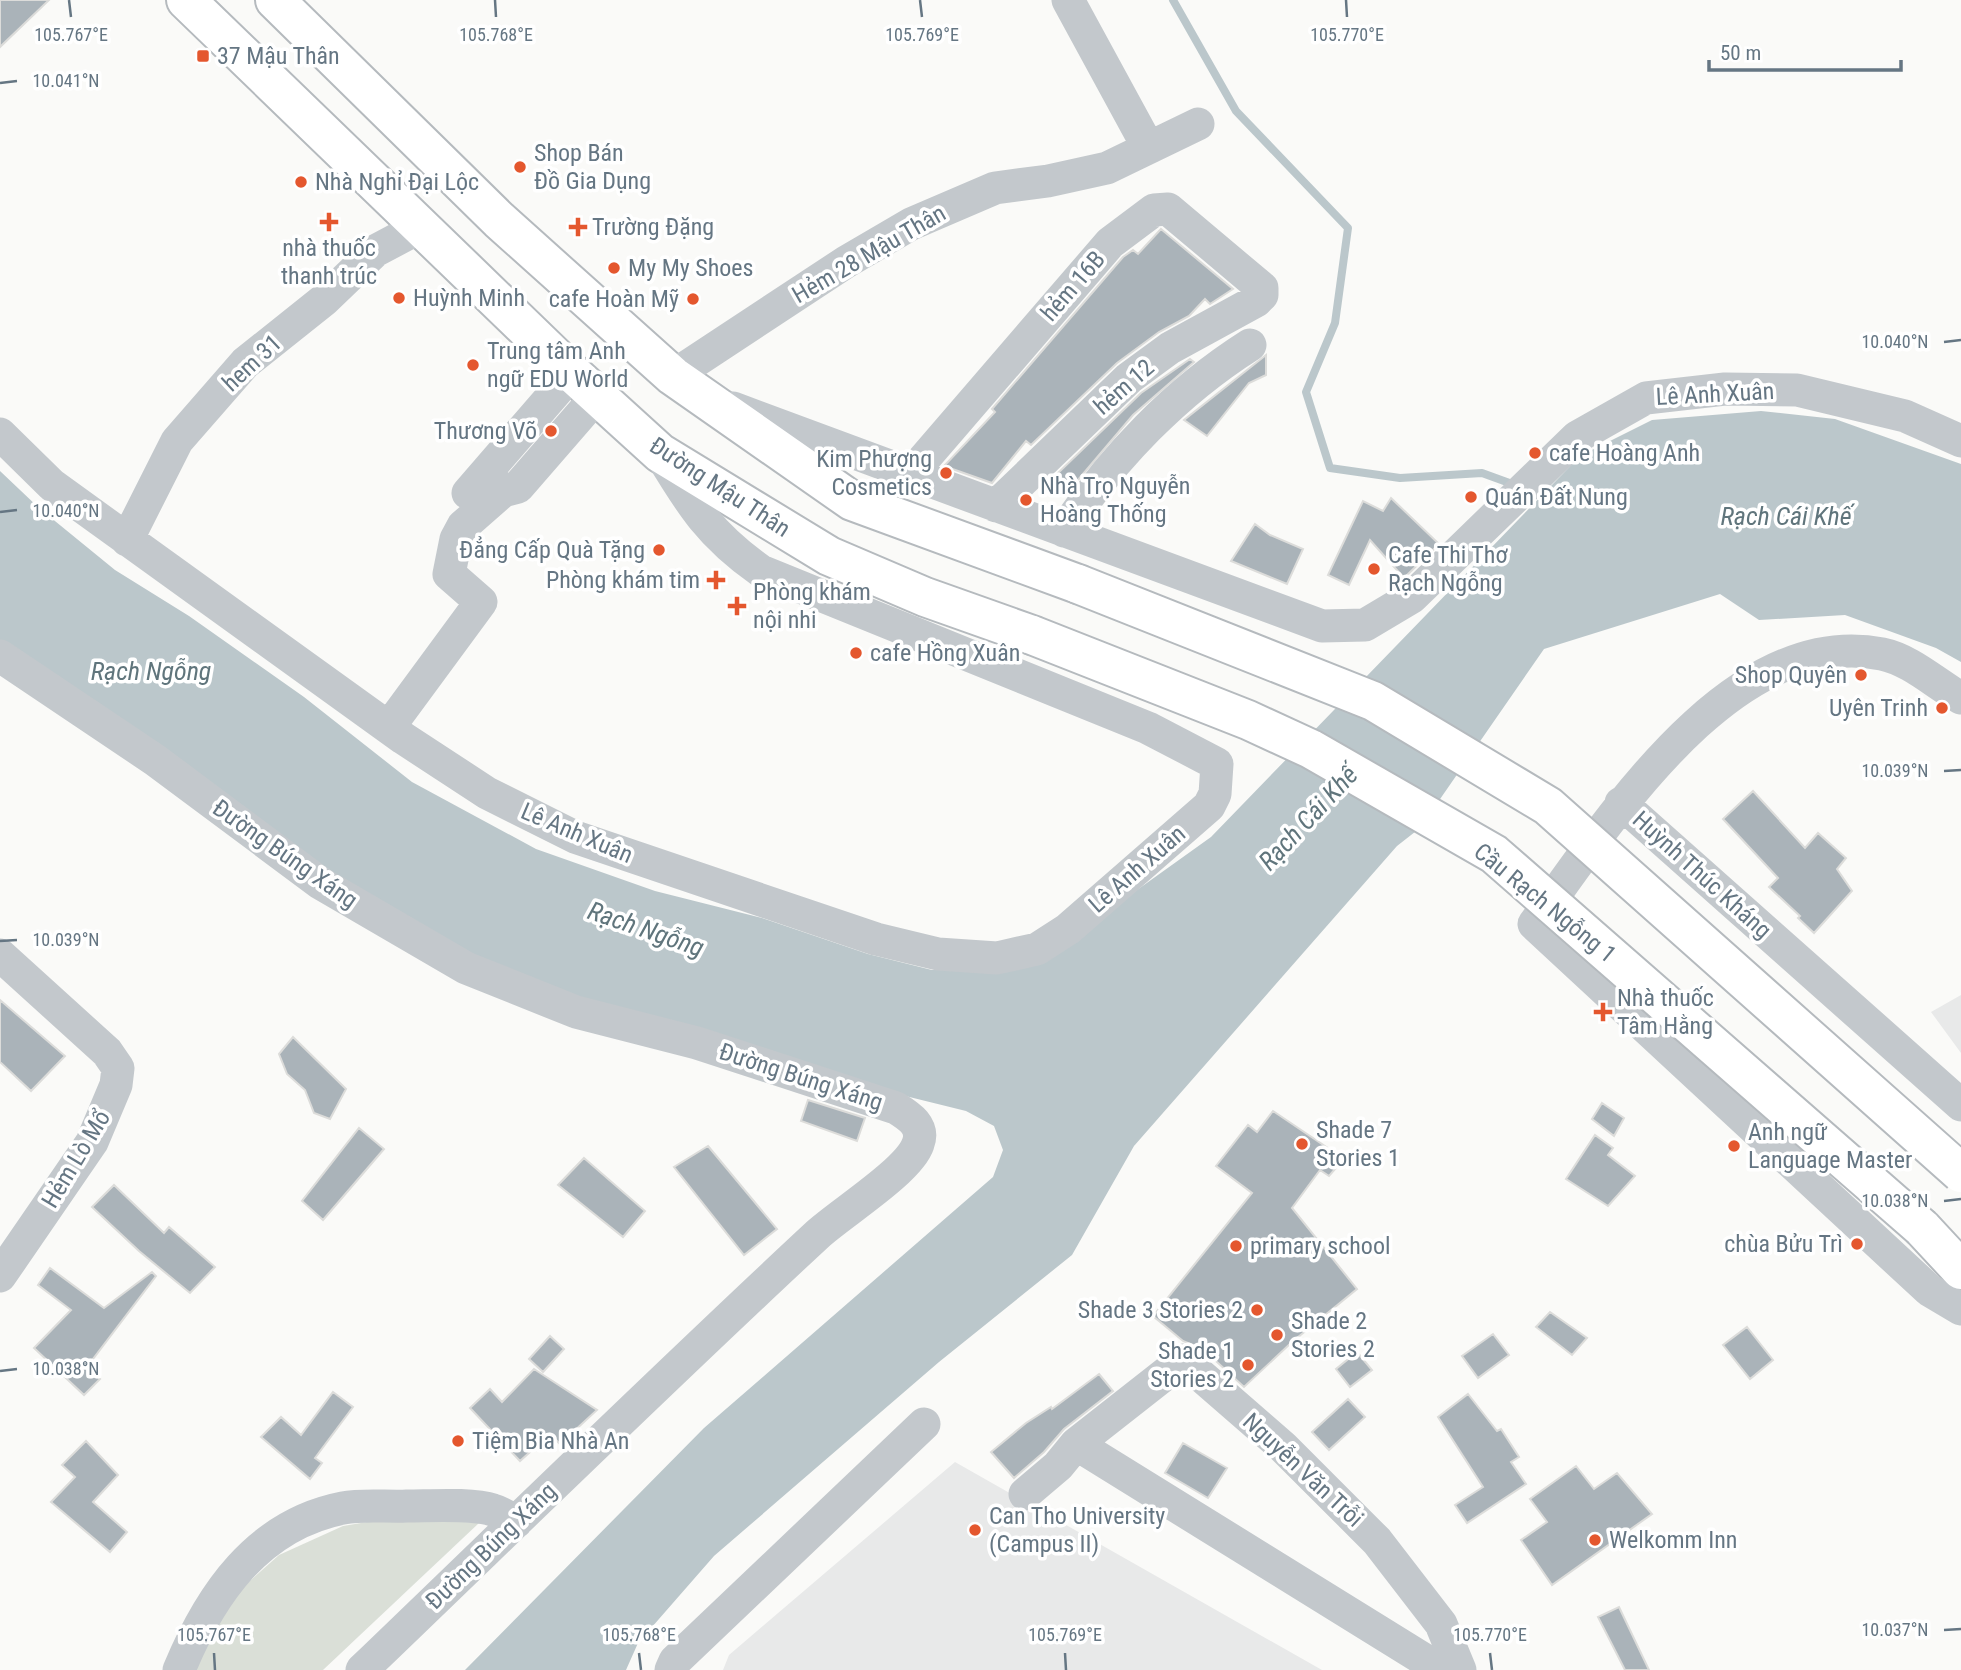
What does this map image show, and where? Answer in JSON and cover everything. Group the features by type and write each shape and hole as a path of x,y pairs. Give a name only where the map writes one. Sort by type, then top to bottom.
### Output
{"main road":[{"name":"Đường Mậu Thân","path":"186,0 584,385 660,453 828,556 925,597 1032,635"},
{"path":"275,0 499,220 688,386 852,501 1078,584 1373,701 1548,806 1961,1173"},
{"name":"Cầu Rạch Ngỗng 1","path":"1032,635 1248,720 1311,748 1494,855 1922,1228 1961,1270"}],"street":[{"path":"1068,0 1148,147"},
{"name":"Hẻm 28 Mậu Thân","path":"688,386 846,262 911,224 995,188 1048,181 1107,168 1198,124"},
{"name":"hẻm 16B","path":"911,474 1110,243 1154,210 1168,209 1262,288"},
{"name":"hem 31","path":"127,540 177,441 245,363 324,300 374,251 422,226"},
{"name":"hẻm 12","path":"996,506 1129,378 1170,348 1256,301 1262,295 1262,288"},
{"path":"1064,531 1099,481 1189,388 1250,345"},
{"path":"468,493 584,385"},
{"path":"389,727 489,608 449,575 460,531 503,491 518,487 584,385"},
{"name":"Lê Anh Xuân","path":"688,386 911,474 1322,626 1365,625 1412,597 1577,437 1646,398 1725,388 1797,390 1905,416 1961,441"},
{"name":"Lê Anh Xuân","path":"0,434 51,485 389,727 487,793 575,836 876,939 938,954 997,958 1037,949 1068,929 1209,806 1215,794 1217,764 1159,734 761,571 727,547 694,510 660,453"},
{"name":"Huỳnh Thúc Kháng","path":"1961,698 1928,676 1886,654 1859,650 1788,661 1758,676 1704,717 1621,803 1961,1105"},
{"name":"Đường Búng Xáng","path":"0,656 155,760 320,883 466,968 576,1012 698,1043 895,1108 911,1117 919,1129 919,1143 901,1167 833,1221 668,1374 362,1670"},
{"path":"1621,803 1534,924 1929,1290 1961,1309"},
{"name":"Hẻm Lò Mổ","path":"0,955 107,1052 118,1068 116,1085 92,1142 2,1269"},
{"name":"Nguyễn Văn Trỗi","path":"1026,1494 1058,1466 1076,1444 1183,1360 1283,1447 1377,1541 1441,1624 1460,1670"},
{"path":"671,1670 675,1661 924,1424"},
{"path":"1076,1444 1441,1670"},
{"path":"178,1670 199,1622 225,1584 269,1539 283,1530 343,1508 424,1506 491,1509 516,1522"}],"shaded area":[{"path":"1961,995 1961,1053 1931,1012"},
{"name":"Can Tho University (Campus II)","path":"955,1462 1322,1670 723,1670 729,1655"},
{"path":"397,1517 479,1523 323,1670 195,1670 226,1602 279,1555 343,1526"}],"water":[{"path":"1761,411 1835,419 1961,464 1961,662 1936,648 1845,615 1759,620 1720,594 1544,649 1420,828 1397,846 1134,1146 1072,1255 939,1362 714,1556 638,1643 626,1670 465,1670 704,1428 993,1177 1003,1150 994,1126 966,1111 873,1088 551,996 443,947 0,645 0,471 39,508 115,570 189,616 304,697 412,782 536,849 655,891 762,918 868,954 932,970 994,969 1049,953 1211,837 1580,456 1652,420"}],"building":[{"path":"0,0 49,0 0,47"},
{"path":"1161,229 1233,289 1210,304 1205,299 1189,316 1159,332 1117,363 1031,445 1026,441 992,483 944,466 995,412 992,409 1123,257 1133,250 1138,254"},
{"path":"1266,355 1266,375 1249,383 1207,436 1184,420"},
{"path":"1190,359 1194,362 1133,415 1072,487 1054,482 1058,473 1141,393"},
{"path":"1391,498 1439,544 1404,578 1370,540 1349,585 1328,575 1363,501 1383,511"},
{"path":"1255,524 1270,535 1303,549 1287,584 1231,561"},
{"path":"1753,791 1805,848 1818,833 1846,858 1837,869 1852,891 1814,933 1769,887 1778,878 1723,819"},
{"path":"0,1000 65,1056 31,1091 0,1062"},
{"path":"293,1037 346,1089 330,1119 314,1113 305,1090 287,1074 279,1054"},
{"path":"808,1100 865,1118 857,1141 801,1121"},
{"path":"1602,1103 1624,1118 1614,1136 1592,1119"},
{"path":"1273,1111 1344,1159 1329,1176 1320,1170 1292,1208 1357,1289 1292,1342 1244,1387 1203,1349 1183,1341 1153,1316 1252,1193 1216,1166 1248,1125 1257,1132"},
{"path":"359,1128 384,1149 323,1220 302,1201"},
{"path":"1595,1135 1613,1148 1608,1155 1635,1176 1608,1206 1566,1179"},
{"path":"708,1146 777,1229 744,1255 674,1167"},
{"path":"584,1158 645,1211 623,1237 558,1185"},
{"path":"114,1185 164,1233 169,1227 215,1267 190,1293 92,1207"},
{"path":"50,1268 104,1308 152,1272 156,1276 87,1367 100,1379 84,1395 34,1348 71,1310 38,1285"},
{"path":"1550,1312 1587,1338 1572,1355 1536,1327"},
{"path":"1747,1327 1773,1360 1750,1379 1723,1345"},
{"path":"1493,1334 1509,1355 1478,1378 1462,1356"},
{"path":"550,1336 564,1349 543,1372 529,1359"},
{"path":"1357,1352 1372,1370 1350,1387 1336,1369"},
{"path":"534,1369 597,1410 560,1444 550,1434 520,1461 470,1408 490,1389 502,1402"},
{"path":"1099,1374 1113,1391 1064,1429 1044,1452 1014,1478 991,1452 1026,1423 1051,1407 1052,1409"},
{"path":"333,1392 353,1407 315,1458 322,1463 310,1479 261,1437 281,1417 301,1435"},
{"path":"1468,1394 1497,1431 1501,1429 1519,1457 1511,1462 1526,1484 1467,1523 1455,1505 1483,1487 1438,1417"},
{"path":"1348,1399 1365,1417 1329,1450 1312,1432"},
{"path":"86,1441 118,1475 93,1502 127,1532 110,1552 51,1502 75,1477 62,1465"},
{"path":"1183,1443 1227,1468 1208,1498 1165,1473"},
{"path":"1576,1466 1594,1489 1617,1473 1652,1514 1552,1585 1521,1540 1547,1522 1530,1499"},
{"path":"1619,1607 1649,1670 1625,1670 1598,1617"}],"waterway":[{"path":"1173,0 1236,111 1348,228 1335,323 1306,392 1330,468 1400,478 1482,473 1515,485"}],"place":[{"name":"37 Mậu Thân","path":"203,56"},
{"name":"Shop Bán Đồ Gia Dụng","path":"520,167"},
{"name":"Nhà Nghỉ Đại Lộc","path":"301,182"},
{"name":"nhà thuốc thanh trúc","path":"329,222"},
{"name":"Trường Đặng","path":"578,227"},
{"name":"My My Shoes","path":"614,268"},
{"name":"Huỳnh Minh","path":"399,298"},
{"name":"cafe Hoàn Mỹ","path":"693,299"},
{"name":"Trung tâm Anh ngữ EDU World","path":"473,365"},
{"name":"Thương Võ","path":"551,431"},
{"name":"cafe Hoàng Anh","path":"1535,453"},
{"name":"Kim Phượng Cosmetics","path":"946,473"},
{"name":"Quán Đất Nung","path":"1471,497"},
{"name":"Nhà Trọ Nguyễn Hoàng Thống","path":"1026,500"},
{"name":"Đẳng Cấp Quà Tặng","path":"659,550"},
{"name":"Cafe Thi Thơ Rạch Ngỗng","path":"1374,569"},
{"name":"Phòng khám tim","path":"716,580"},
{"name":"Phòng khám nội nhi","path":"737,606"},
{"name":"cafe Hồng Xuân","path":"856,653"},
{"name":"Shop Quyên","path":"1861,675"},
{"name":"Uyên Trinh","path":"1942,708"},
{"name":"Nhà thuốc Tâm Hằng","path":"1603,1012"},
{"name":"Shade 7 Stories 1","path":"1302,1144"},
{"name":"Anh ngữ Language Master","path":"1734,1146"},
{"name":"chùa Bửu Trì","path":"1857,1244"},
{"name":"primary school","path":"1236,1246"},
{"name":"Shade 3 Stories 2","path":"1257,1310"},
{"name":"Shade 2 Stories 2","path":"1277,1335"},
{"name":"Shade 1 Stories 2","path":"1248,1365"},
{"name":"Tiệm Bia Nhà An","path":"458,1441"},
{"name":"Can Tho University (Campus II)","path":"975,1530"},
{"name":"Welkomm Inn","path":"1595,1540"}],"water label":[{"name":"Rạch Cái Khế","path":"1786,516"},
{"name":"Rạch Ngỗng","path":"151,671"},
{"name":"Rạch Cái Khế","path":"1308,818"},
{"name":"Rạch Ngỗng","path":"646,929"}]}
